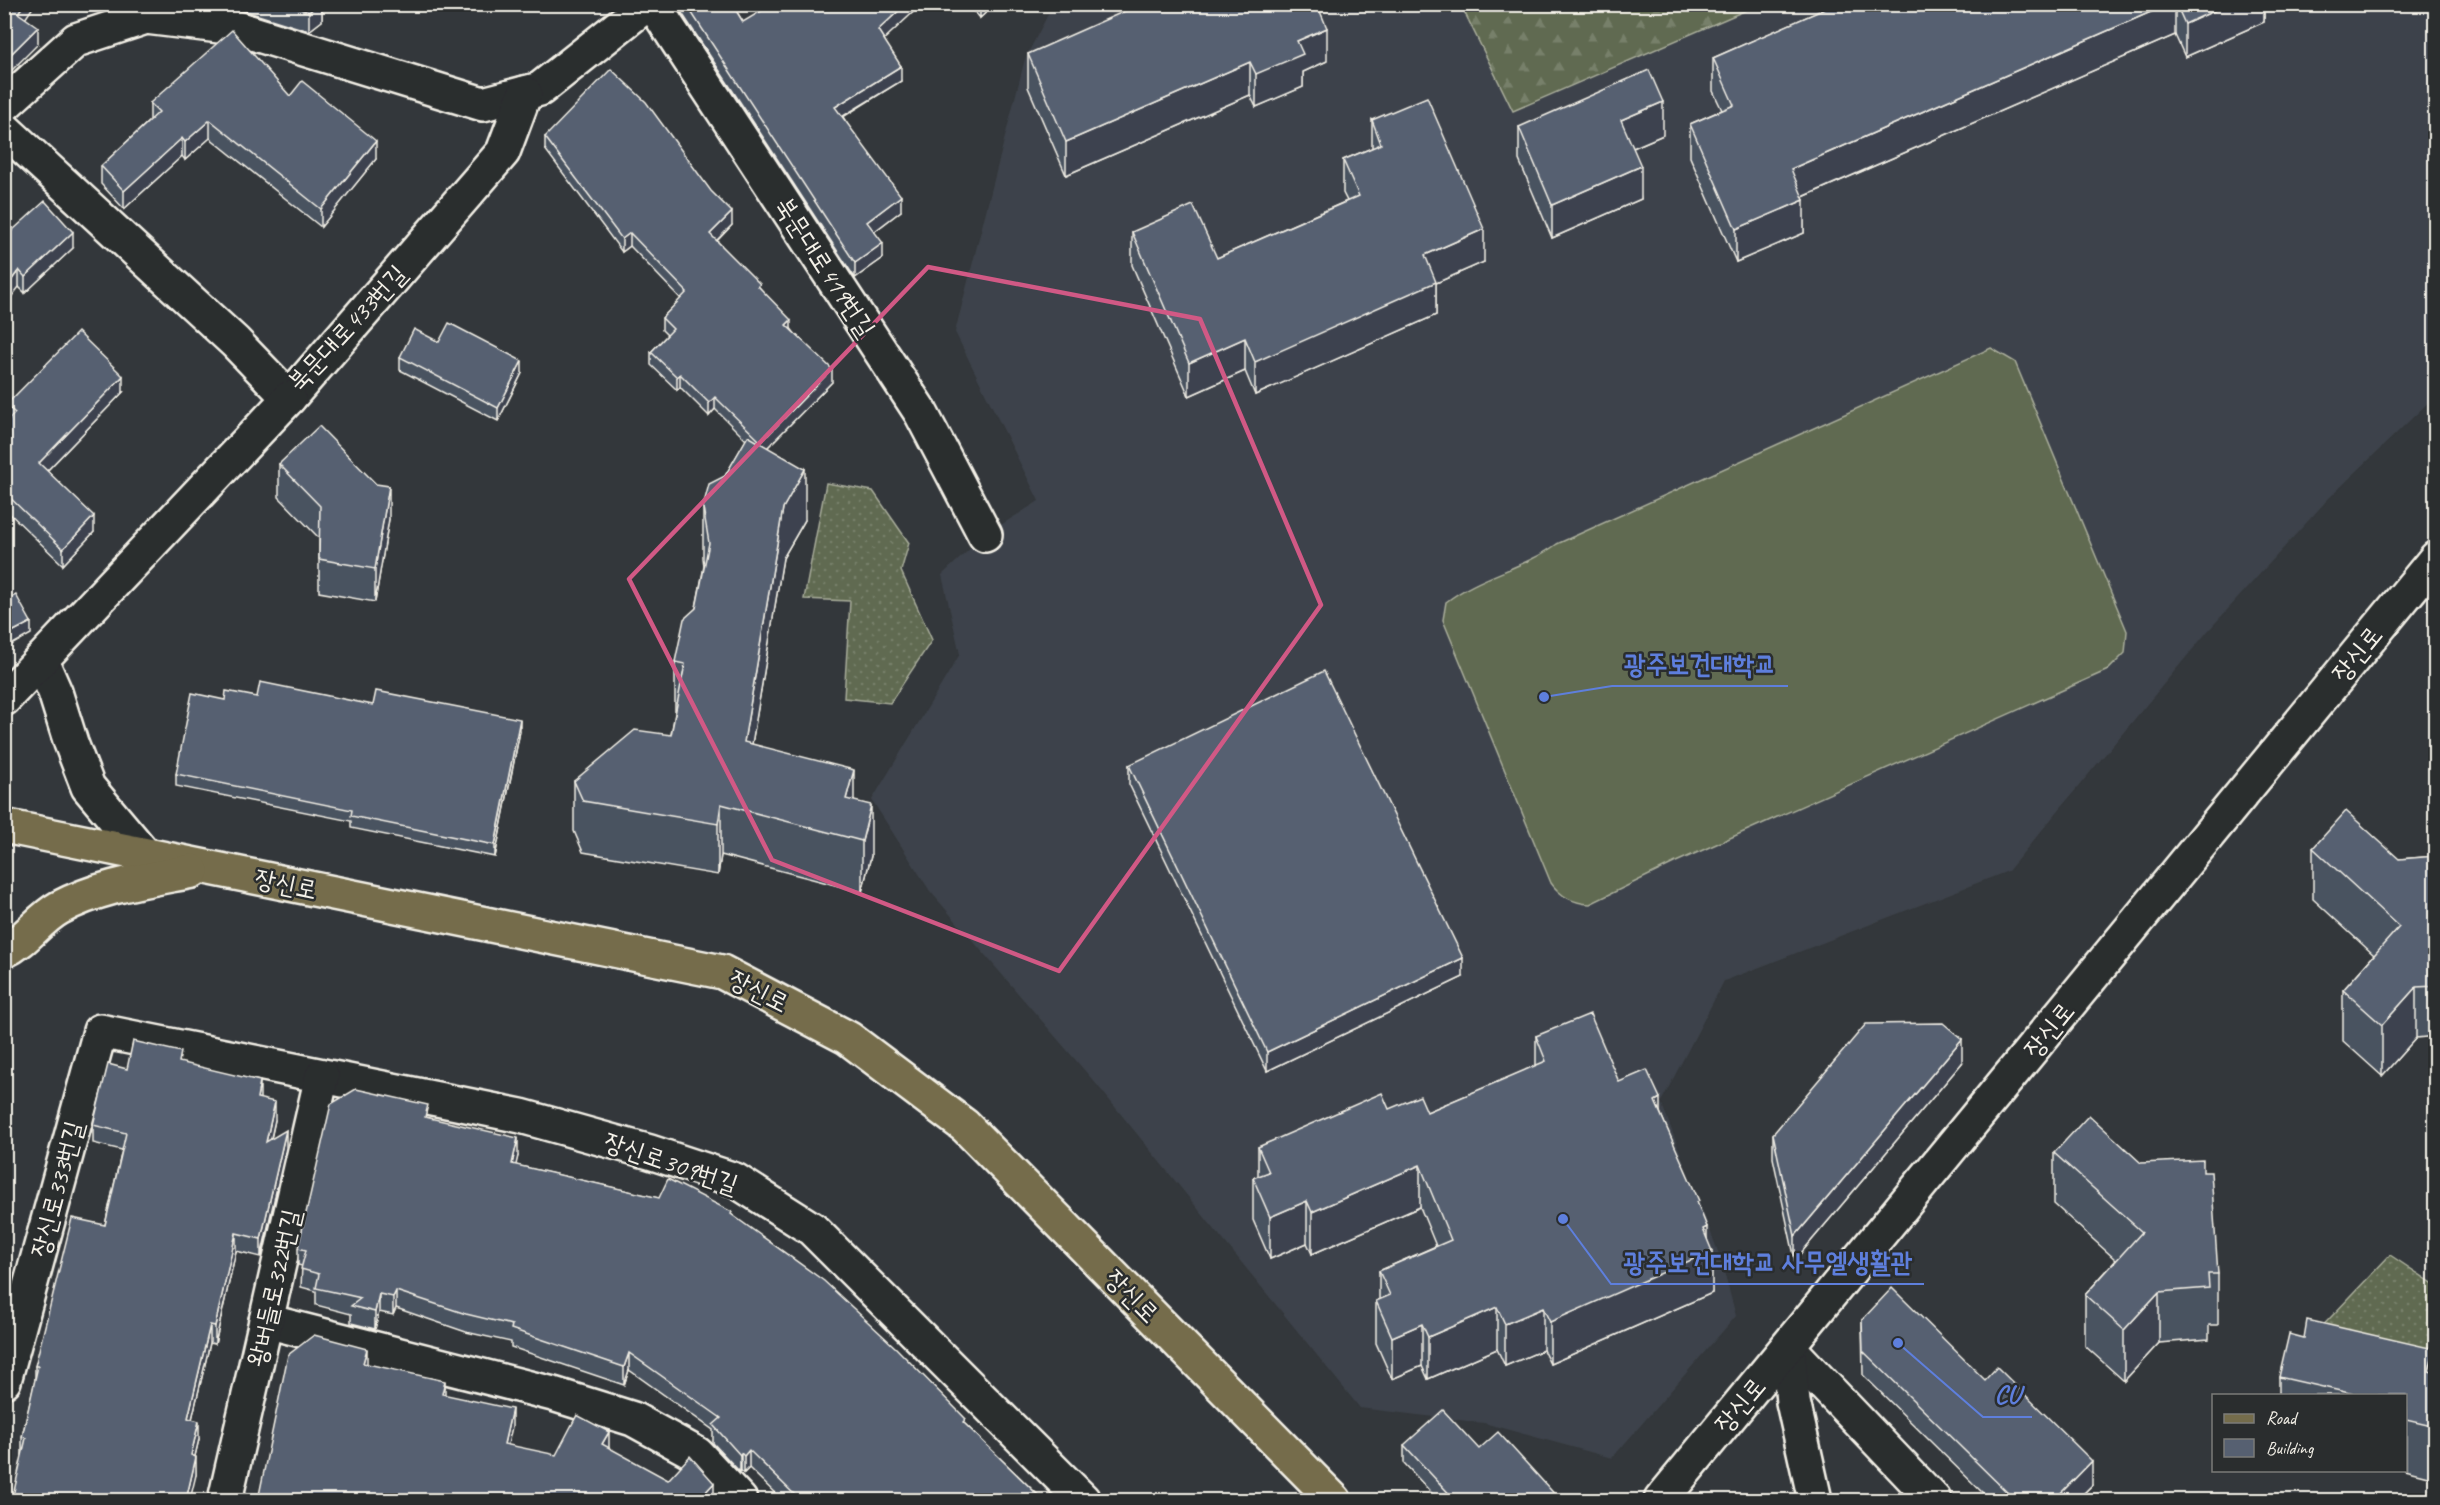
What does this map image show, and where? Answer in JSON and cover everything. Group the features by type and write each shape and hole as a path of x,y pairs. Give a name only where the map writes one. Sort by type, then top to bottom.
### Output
{"main road":[{"name":"장신로","path":"4,826 722,972 848,1038 964,1126 1335,1500"},
{"path":"4,951 13,947 56,909 99,890 208,868"}],"street":[{"path":"4,105 76,40 146,17 236,28 483,104 540,89 647,4"},
{"name":"북문대로419번길","path":"653,4 921,413 986,535"},
{"name":"북문대로433번길","path":"4,129 235,342 289,398 503,152 525,93"},
{"path":"4,699 289,398"},
{"name":"장신로","path":"1661,1500 2436,558"},
{"path":"41,660 55,692 88,787 146,855"},
{"name":"장신로309번길","path":"100,1031 520,1116 650,1152 735,1180 812,1229 1083,1500"},
{"name":"장신로333번길","path":"4,1381 100,1031"},
{"name":"왕버들로322번길","path":"225,1500 322,1076"},
{"path":"266,1321 554,1394 633,1419 697,1454 740,1500"},
{"path":"1788,1347 1794,1410 1815,1500"},
{"path":"1788,1347 1934,1500"}],"highlighted area":[{"path":"928,267 1200,319 1321,605 1059,971 772,860 629,579"}],"shaded area":[{"path":"1053,5 1461,5 1514,111 1758,5 2435,5 2435,396 2328,499 2207,632 2008,871 1724,981 1661,1102 1720,1257 1736,1316 1612,1458 1484,1423 1360,1408 1098,1086 930,891 872,800 960,654 942,575 985,535 1039,501 955,332 1025,59"}],"green space":[{"path":"1461,5 1758,5 1513,111"},
{"path":"1991,348 2015,362 2127,631 2125,653 2108,670 1676,862 1590,904 1573,901 1563,896 1551,883 1443,620 1446,602 1472,585 1530,560 1557,544"},
{"path":"826,483 873,491 909,543 901,571 932,640 890,703 844,698 850,601 804,599"},
{"path":"2390,1255 2435,1285 2435,1393 2293,1357"}],"building":[{"path":"4,4 24,4 18,13 38,27 4,61"},
{"path":"284,4 318,4 309,12"},
{"path":"686,4 732,4 743,22 773,4 906,4 878,30 901,66 835,107 901,196 867,222 883,243 855,263"},
{"path":"1141,4 1317,4 1327,28 1297,41 1303,54 1256,74 1250,62 1066,142 1028,54"},
{"path":"1836,4 2169,4 1791,169 1804,200 1736,229 1690,124 1734,105 1713,58"},
{"path":"2176,4 2229,4 2185,24"},
{"path":"232,30 290,96 302,81 376,141 321,209 210,120 185,142 182,138 124,191 101,166 159,112 150,103"},
{"path":"611,69 646,102 711,191 732,212 710,234 760,284 758,286 791,320 786,325 832,369 761,442 715,397 709,403 680,374 677,377 651,352 673,329 662,318 687,292 630,233 622,239 545,137"},
{"path":"1649,70 1663,102 1621,120 1641,166 1552,205 1519,127"},
{"path":"1427,97 1484,229 1425,255 1436,282 1255,362 1245,338 1189,363 1132,232 1193,205 1217,258 1359,196 1343,160 1381,144 1372,120"},
{"path":"45,201 73,232 25,277 19,270 4,290 4,238"},
{"path":"449,323 522,361 498,408 400,357 414,329 439,342"},
{"path":"78,332 123,376 39,463 94,516 63,549 4,492 4,424 15,413 6,405"},
{"path":"319,426 376,484 389,486 375,569 319,559 320,506 279,464"},
{"path":"748,436 805,469 783,508 744,742 854,770 846,799 871,805 862,841 721,804 718,824 583,801 574,781 635,730 671,735 685,664 675,662 684,619 696,608 709,543 703,507 709,484 725,476"},
{"path":"16,595 31,622 4,636 4,601"},
{"path":"1324,671 1463,958 1267,1052 1129,765"},
{"path":"260,682 373,705 376,691 520,719 495,845 351,816 352,810 176,774 192,693 225,700 226,691 257,697"},
{"path":"2346,811 2399,859 2436,856 2436,986 2416,987 2382,1025 2343,990 2399,927 2313,848"},
{"path":"1590,1014 1619,1082 1647,1070 1660,1098 1655,1101 1699,1201 1697,1202 1707,1227 1703,1229 1712,1251 1550,1322 1543,1308 1505,1324 1497,1307 1428,1337 1422,1324 1392,1337 1376,1301 1390,1295 1379,1271 1451,1240 1420,1165 1312,1212 1307,1201 1270,1217 1253,1178 1269,1172 1258,1147 1382,1093 1389,1109 1420,1096 1427,1112 1546,1061 1536,1036"},
{"path":"1943,1023 1962,1039 1795,1236 1773,1134 1866,1024"},
{"path":"133,1041 181,1052 179,1062 260,1081 257,1098 275,1102 266,1142 286,1130 261,1239 236,1233 215,1326 210,1325 188,1418 199,1421 191,1455 196,1457 186,1500 12,1500 26,1438 22,1437 38,1366 35,1366 72,1218 105,1225 126,1133 93,1125 108,1064 127,1069"},
{"path":"356,1089 428,1105 425,1117 518,1138 512,1164 659,1198 668,1179 732,1212 731,1214 824,1281 896,1348 966,1419 963,1422 1043,1500 800,1500 749,1450 744,1456 741,1453 740,1455 713,1425 721,1418 629,1353 624,1367 511,1329 512,1325 466,1314 396,1291 393,1297 379,1294 375,1312 351,1306 361,1298 316,1288 319,1274 301,1269 306,1250 298,1248 331,1104"},
{"path":"2089,1115 2141,1163 2203,1160 2203,1172 2211,1172 2218,1274 2208,1274 2209,1288 2159,1292 2124,1330 2085,1295 2142,1232 2054,1153"},
{"path":"1892,1288 1985,1380 1997,1367 2092,1461 2054,1500 2015,1500 1863,1351 1862,1320"},
{"path":"2307,1320 2434,1349 2429,1371 2436,1373 2436,1427 2407,1420 2407,1394 2354,1394 2279,1377 2289,1334 2304,1338"},
{"path":"314,1335 367,1349 363,1363 445,1381 442,1394 512,1409 504,1444 556,1455 577,1415 609,1432 602,1444 668,1480 690,1456 714,1483 701,1497 705,1500 258,1500 288,1355"},
{"path":"1443,1410 1479,1449 1498,1432 1560,1500 1455,1500 1404,1445"}],"place":[{"name":"광주보건대학교","path":"1544,697"},
{"name":"광주보건대학교 사무엘생활관","path":"1563,1219"},
{"name":"CU","path":"1898,1343"}]}
